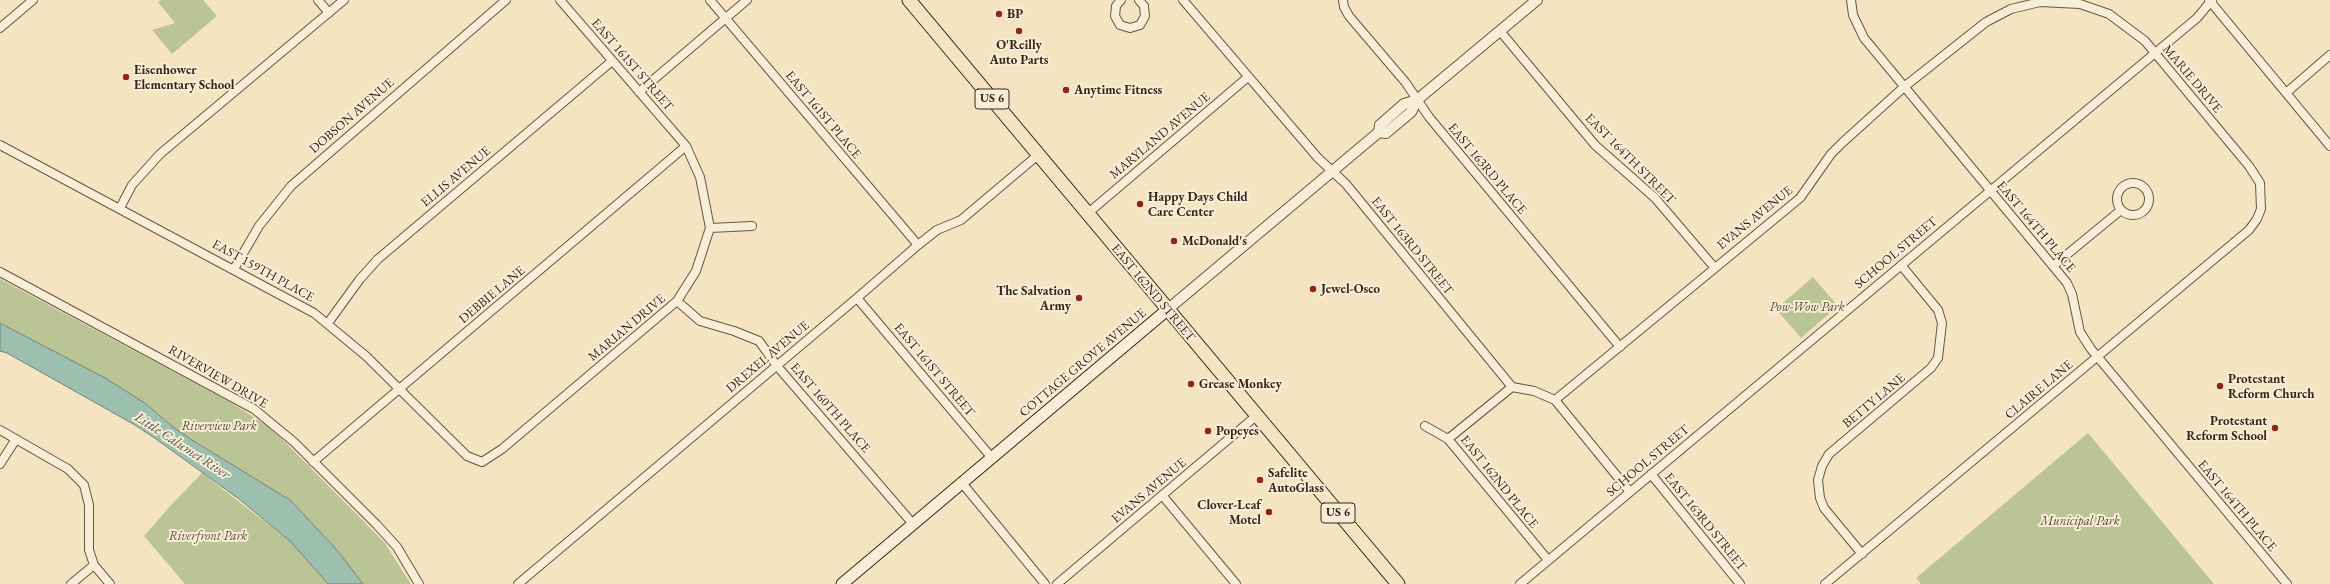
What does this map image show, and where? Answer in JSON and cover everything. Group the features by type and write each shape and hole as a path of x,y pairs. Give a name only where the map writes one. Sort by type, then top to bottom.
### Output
{"main road":[{"name":"EAST 162ND STREET","path":"909,0 1167,310 1398,584"},
{"name":"COTTAGE GROVE AVENUE","path":"842,584 1167,310"}],"street":[{"path":"0,28 33,0"},
{"path":"318,0 329,13"},
{"path":"120,208 132,185 160,154 344,0"},
{"name":"DOBSON AVENUE","path":"234,269 259,226 291,186 506,0"},
{"name":"EAST 161ST STREET","path":"560,0 686,146"},
{"name":"EAST 161ST PLACE","path":"710,0 918,245"},
{"path":"639,92 747,0"},
{"path":"1121,0 1116,6 1115,16 1120,25 1130,28 1140,25 1145,16 1144,6 1139,0"},
{"name":"EAST 163RD STREET","path":"1183,0 1318,158 1346,184 1512,387"},
{"name":"COTTAGE GROVE AVENUE","path":"1167,310 1379,132 1380,125 1404,104 1417,100 1536,0"},
{"name":"EAST 164TH PLACE","path":"1851,0 1853,15 1864,38 2053,266 2071,290 2080,332 2097,356 2287,584"},
{"name":"EAST 163RD PLACE","path":"1342,1 1349,16 1429,117 1620,347"},
{"name":"EVANS AVENUE","path":"1555,400 1714,267 1800,198 1831,154 1904,87 1993,18 2011,9 2040,2 2066,1"},
{"name":"MARIE DRIVE","path":"2066,1 2109,14 2135,32 2154,52 2254,172 2260,183 2262,208"},
{"path":"2210,1 2330,146"},
{"name":"SCHOOL STREET","path":"1520,584 2154,52 2197,18 2210,1"},
{"name":"EAST 164TH STREET","path":"1500,31 1595,145 1655,198 1714,267"},
{"path":"2286,93 2330,54"},
{"name":"ELLIS AVENUE","path":"328,323 360,279 378,259 612,61"},
{"name":"MARYLAND AVENUE","path":"1087,214 1248,77"},
{"name":"MARIAN DRIVE","path":"482,462 502,449 677,301 696,271 710,228 700,177 686,146"},
{"name":"DEBBIE LANE","path":"313,462 686,146"},
{"name":"EAST 159TH PLACE","path":"1,148 120,208 234,269 328,323 400,388 467,456 482,462"},
{"name":"DREXEL AVENUE","path":"518,584 918,245 937,230 961,220 1038,155"},
{"path":"2132,183 2146,189 2149,200 2146,210 2141,213 2130,215 2121,210 2117,201 2119,191 2123,187 2132,183"},
{"name":"CLAIRE LANE","path":"1825,584 2249,230 2262,208"},
{"path":"2053,266 2121,210"},
{"path":"710,228 752,226"},
{"name":"BETTY LANE","path":"1862,554 1824,508 1820,498 1818,480 1822,466 1829,454 1931,368 1938,358 1942,323 1938,310 1901,265"},
{"name":"RIVERVIEW DRIVE","path":"0,272 254,409 277,426 397,547 419,584"},
{"name":"EAST 161ST STREET","path":"857,298 992,458"},
{"name":"EAST 160TH PLACE","path":"677,301 700,321 734,330 759,341 777,366 913,524"},
{"path":"1448,439 1512,387 1534,391 1555,400 1630,492"},
{"name":"EVANS AVENUE","path":"1057,584 1256,416"},
{"name":"EAST 162ND PLACE","path":"1425,426 1448,439 1548,560"},
{"path":"0,430 68,469 84,485 89,505 89,550 94,565 110,584"},
{"path":"0,464 16,439"},
{"name":"EAST 163RD STREET","path":"1651,474 1740,584"},
{"path":"962,483 1045,584"},
{"path":"1162,495 1236,584"},
{"path":"71,584 94,565"}],"green space":[{"path":"161,0 203,0 217,16 172,54 152,30 175,23 158,2"},
{"name":"Pow-Wow Park","path":"1813,277 1838,306 1801,338 1776,309"},
{"name":"Riverview Park","path":"0,279 230,402 266,425 282,439 384,542 411,584 363,584 337,550 290,500 192,440 173,427 146,404 107,379 0,323"},
{"name":"Municipal Park","path":"2088,433 2214,584 1921,584 1916,578"},
{"name":"Riverfront Park","path":"202,473 291,542 328,584 185,584 144,536"}],"water":[{"name":"Little Calumet River","path":"0,323 107,379 146,404 173,427 192,440 290,500 337,550 363,584 328,584 291,542 239,499 156,439 135,425 7,353 0,351"}],"place":[{"name":"BP","path":"999,14"},
{"name":"O'Reilly Auto Parts","path":"1019,31"},
{"name":"Eisenhower Elementary School","path":"126,77"},
{"name":"Anytime Fitness","path":"1066,90"},
{"name":"Happy Days Child Care Center","path":"1140,204"},
{"name":"McDonald's","path":"1174,241"},
{"name":"Jewel-Osco","path":"1313,289"},
{"name":"The Salvation Army","path":"1079,298"},
{"name":"Grease Monkey","path":"1191,384"},
{"name":"Protestant Reform Church","path":"2220,386"},
{"name":"Protestant Reform School","path":"2275,428"},
{"name":"Popeyes","path":"1208,431"},
{"name":"Safelite AutoGlass","path":"1260,480"},
{"name":"Clover-Leaf Motel","path":"1269,512"}]}
